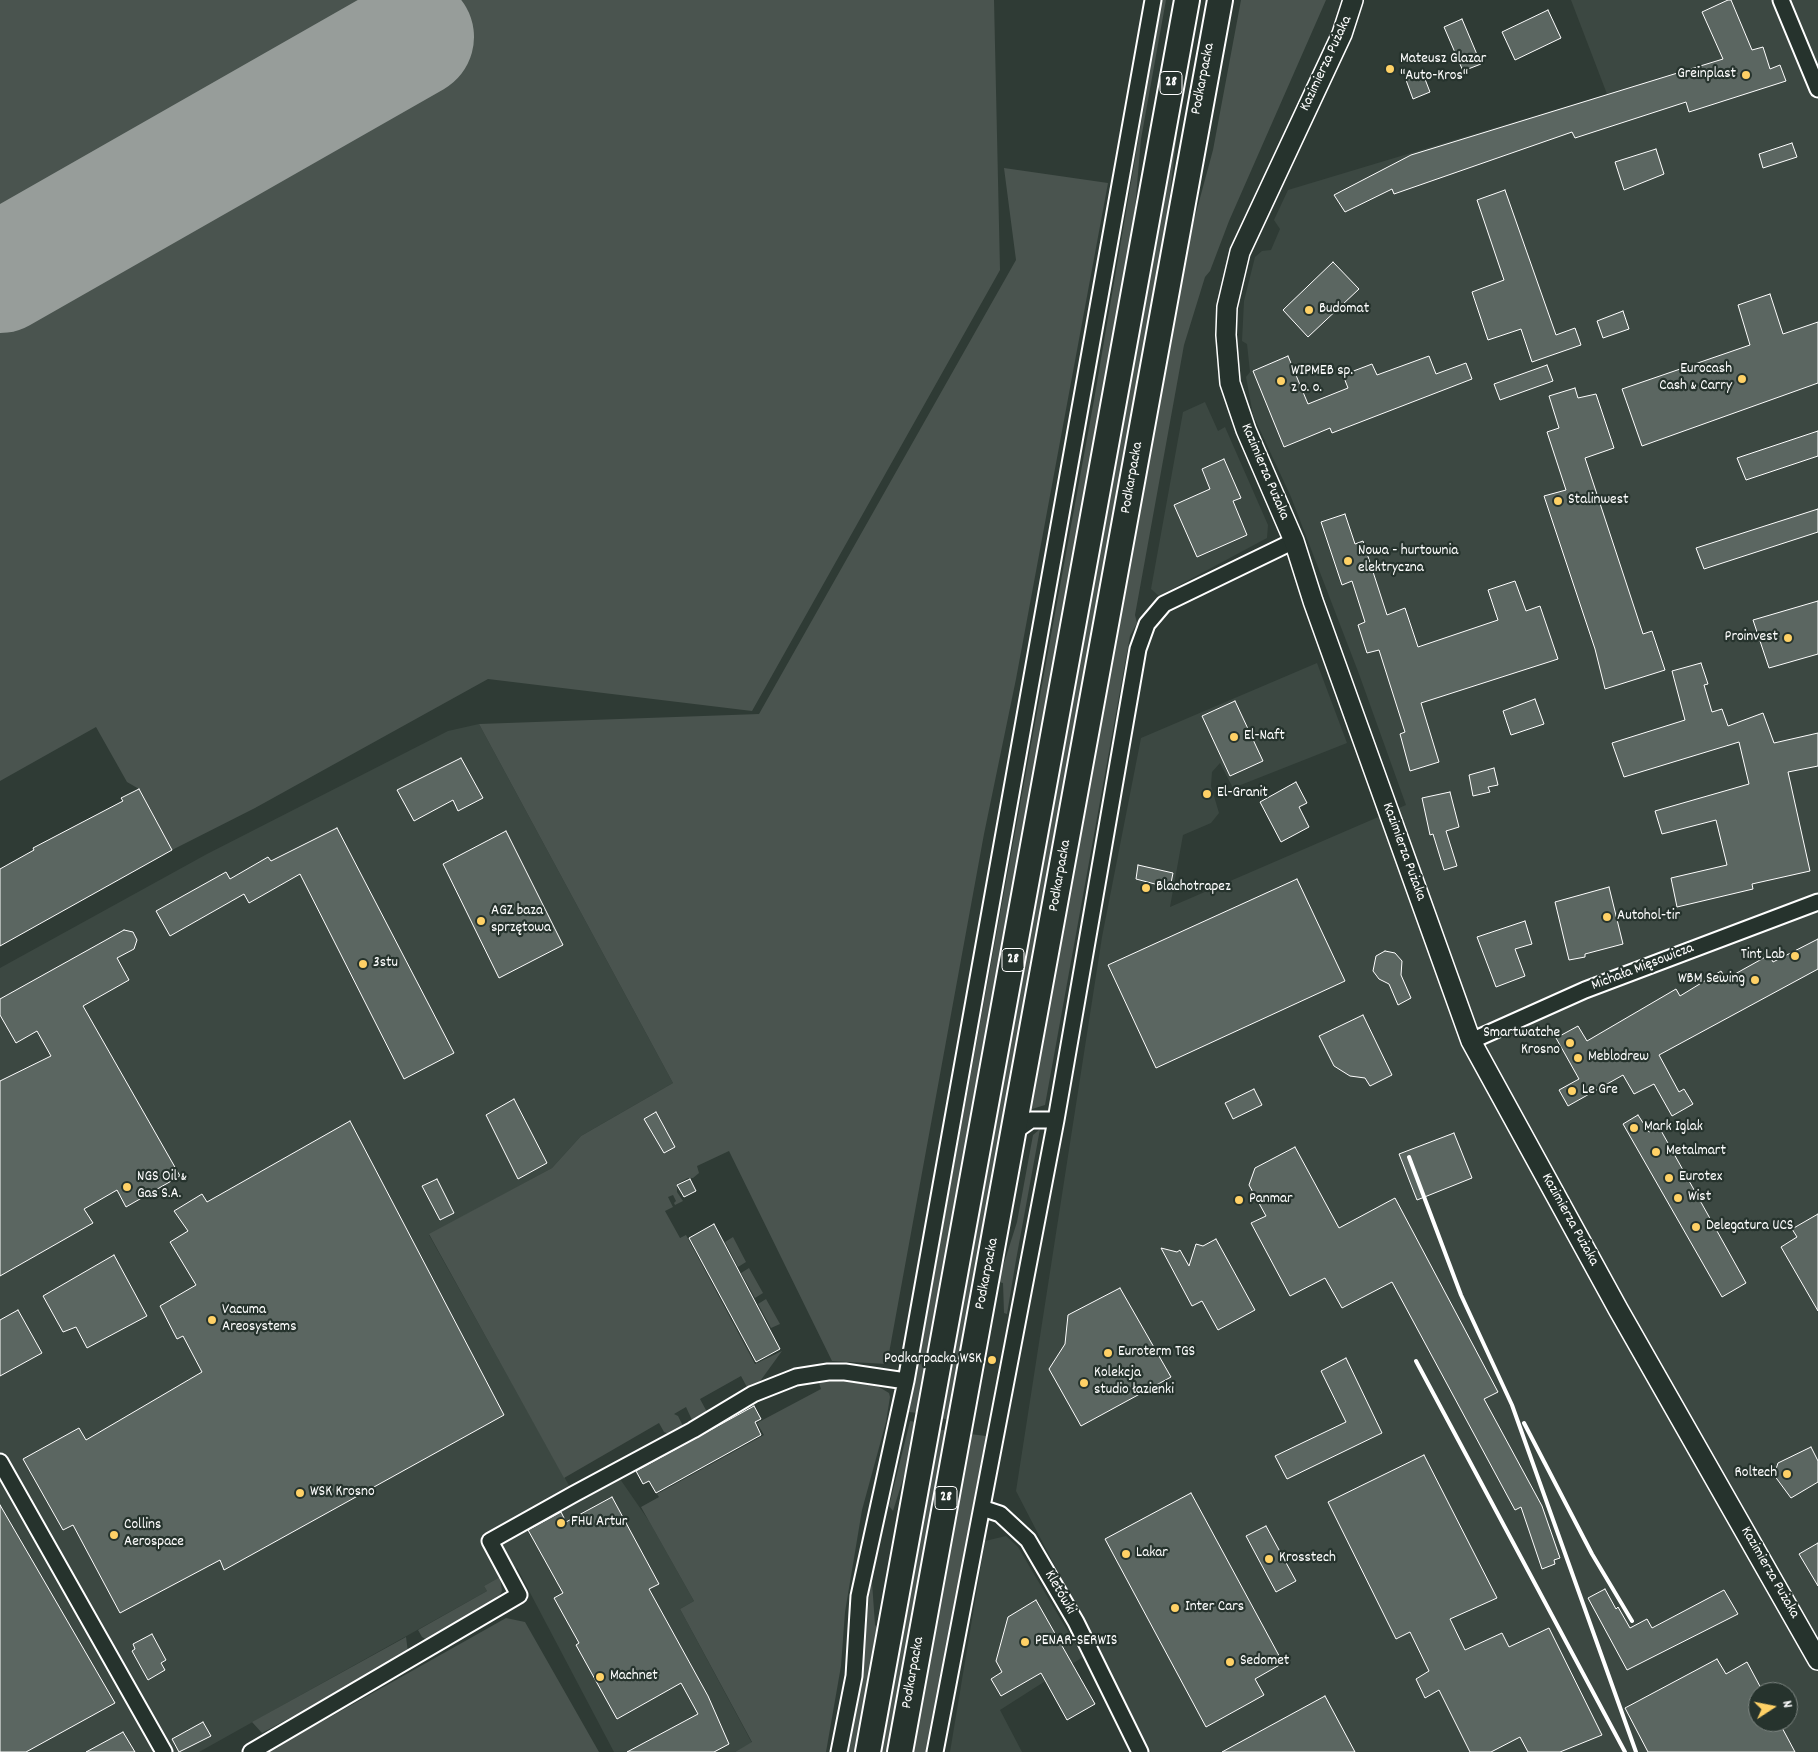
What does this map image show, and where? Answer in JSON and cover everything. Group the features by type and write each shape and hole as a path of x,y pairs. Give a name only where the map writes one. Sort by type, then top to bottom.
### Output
{"main road":[{"name":"Podkarpacka","path":"868,1752 1187,0"},
{"name":"Podkarpacka","path":"900,1752 1220,0"}],"street":[{"path":"840,1752 854,1676 862,1581 906,1381 1153,0"},
{"name":"Kazimierza Pużaka","path":"1353,0 1342,34 1240,252 1227,308 1227,361 1238,410 1294,542 1313,601 1472,1041 1618,1310 1818,1660"},
{"path":"1781,0 1818,89"},
{"path":"935,1752 1056,1120 1138,649 1148,624 1164,604 1294,542"},
{"name":"Michała Mięsowicza","path":"1472,1041 1585,990 1818,902"},
{"path":"1014,1132 1031,1120 1056,1120"},
{"path":"251,1752 519,1595 490,1541 636,1459 693,1430 753,1394 796,1377 828,1372 906,1381"},
{"path":"0,1462 164,1752"},
{"name":"Kletówki","path":"982,1508 1000,1514 1028,1540 1076,1622 1140,1752"}],"shaded area":[{"path":"0,0 994,0 1000,270 752,711 488,679 255,808 172,850 139,789 127,782 96,727 0,781"},
{"path":"1162,0 1166,0 1141,139 1132,243 918,1413 909,1412 1094,400"},
{"path":"1241,0 1326,0 1229,221 1210,271 1205,277 1184,345 1135,615 1137,623 1130,636 1045,1105 1029,1110 1187,246 1213,150"},
{"path":"1571,0 1818,0 1818,1752 1151,1752 1016,1491 1102,937 1141,738 1317,663 1347,743 1233,788 1220,763 1212,772 1211,786 1219,813 1211,823 1183,835 1170,907 1406,805 1359,674 1291,497 1253,415 1246,377 1250,372 1247,344 1242,341 1244,301 1255,257 1262,251 1271,250 1280,229 1274,220 1288,190 1607,94"},
{"path":"1173,133 1177,134 1162,261 1160,262 1149,320 949,1420 940,1418 1152,260 1150,258"},
{"path":"1004,168 1108,183 1016,679 984,834 887,1364 832,1361 729,1151 697,1166 699,1173 693,1178 688,1178 677,1184 677,1192 683,1201 675,1205 676,1201 673,1195 668,1197 673,1207 665,1211 680,1238 686,1235 755,1364 782,1351 758,1384 748,1389 741,1376 700,1399 707,1412 692,1420 686,1407 674,1414 678,1416 683,1426 669,1434 664,1432 659,1423 564,1478 429,1234 552,1168 581,1136 673,1083 479,724 759,714 1016,260"},
{"path":"1205,402 1218,431 1225,427 1268,525 1267,538 1159,596 1151,589 1183,412"},
{"path":"479,724 673,1083 581,1136 552,1168 429,1235 576,1498 618,1476 649,1521 694,1601 680,1609 752,1743 735,1752 614,1752 517,1568 484,1586 487,1591 199,1752 0,1752 0,968 207,854 448,731"},
{"path":"1040,1129 1007,1314 1004,1313 1003,1283 998,1282 1017,1222 1033,1135"},
{"path":"733,1237 746,1262 738,1267 725,1242"},
{"path":"749,1268 763,1293 755,1298 741,1273"},
{"path":"766,1299 780,1324 771,1328 758,1304"},
{"path":"837,1379 879,1387 889,1393 890,1397 886,1422 862,1510 845,1612 841,1666 826,1752 735,1752 752,1742 680,1609 694,1601 641,1507 659,1497 657,1494 764,1435 757,1423 821,1389 818,1380"},
{"path":"910,1421 916,1422 909,1460 893,1511 889,1506"},
{"path":"938,1429 948,1431 889,1752 879,1752"},
{"path":"970,1434 986,1436 927,1752 912,1752"},
{"path":"886,1495 872,1582 875,1625 878,1629 856,1752 847,1752 862,1661 872,1572"},
{"path":"1006,1536 1018,1547 1083,1657 1000,1710 1022,1752 950,1752 985,1541"},
{"path":"500,1577 502,1591 497,1600 429,1641 422,1637 418,1630 487,1591 484,1586"},
{"path":"506,1618 525,1622 599,1752 268,1752"},
{"path":"406,1637 408,1652 332,1695 262,1733 252,1722"}],"building":[{"path":"1731,0 1752,50 1763,47 1770,69 1780,65 1786,81 1689,112 1686,102 1575,138 1572,132 1394,194 1392,189 1345,212 1334,195 1411,155 1723,59 1702,12"},
{"path":"1548,10 1561,38 1515,60 1502,32"},
{"path":"1462,19 1481,64 1463,71 1444,27"},
{"path":"1423,74 1430,92 1413,99 1406,80"},
{"path":"1792,143 1797,157 1763,168 1759,154"},
{"path":"1656,149 1664,174 1624,190 1615,162"},
{"path":"1505,190 1556,335 1575,328 1581,345 1532,362 1521,329 1488,340 1472,292 1504,280 1477,200"},
{"path":"1333,262 1359,289 1308,337 1283,310"},
{"path":"1770,294 1783,334 1818,322 1818,383 1642,446 1622,389 1750,345 1738,305"},
{"path":"1623,311 1629,329 1603,338 1597,321"},
{"path":"1288,356 1308,404 1348,388 1343,375 1372,364 1377,375 1429,356 1436,374 1466,363 1472,379 1332,433 1330,428 1284,447 1253,371"},
{"path":"1547,365 1553,381 1500,400 1494,384"},
{"path":"1575,388 1578,398 1596,394 1614,448 1585,458 1643,634 1652,631 1665,670 1605,689 1595,649 1544,496 1566,490 1547,432 1559,428 1549,396"},
{"path":"1818,431 1818,456 1746,480 1737,458"},
{"path":"1224,459 1241,498 1233,501 1247,535 1197,557 1174,505 1210,489 1202,469"},
{"path":"1818,509 1818,532 1704,569 1696,548"},
{"path":"1345,514 1355,544 1363,541 1387,615 1405,608 1418,647 1498,620 1488,590 1515,581 1526,611 1540,606 1558,659 1421,703 1439,762 1410,771 1400,734 1405,732 1379,650 1367,653 1358,625 1365,622 1352,581 1342,585 1321,522"},
{"name":"Proinvest","path":"1818,601 1818,654 1769,668 1753,620"},
{"path":"1701,663 1708,684 1704,685 1712,712 1722,709 1728,726 1763,713 1774,743 1818,733 1818,766 1788,772 1810,871 1752,884 1753,889 1677,907 1671,878 1727,865 1716,820 1662,834 1655,811 1749,784 1739,742 1624,777 1612,743 1685,720 1672,671"},
{"path":"1535,699 1544,724 1511,735 1503,711"},
{"path":"1235,701 1263,761 1230,776 1202,716"},
{"path":"461,758 483,798 458,811 453,800 414,821 397,790"},
{"path":"1494,768 1498,785 1488,787 1490,792 1473,796 1469,775"},
{"path":"1296,782 1307,803 1299,807 1309,827 1281,842 1260,802"},
{"path":"139,789 172,850 0,946 0,869 34,850 33,848 123,801 121,798"},
{"path":"1450,792 1459,827 1446,831 1457,866 1444,870 1433,834 1430,835 1422,798"},
{"path":"337,828 454,1053 404,1079 300,874 249,903 244,894 170,936 156,911 226,872 230,879 268,857 271,861"},
{"path":"506,831 563,945 499,978 443,864"},
{"path":"1138,865 1173,873 1170,888 1136,879"},
{"path":"1297,879 1345,981 1156,1068 1108,965"},
{"path":"1609,887 1623,944 1585,954 1585,957 1569,960 1555,902"},
{"path":"1525,921 1532,944 1515,949 1525,976 1496,987 1477,937"},
{"path":"124,930 133,932 137,940 134,949 117,958 129,980 83,1006 180,1176 126,1207 117,1190 84,1209 93,1223 0,1276 0,1081 51,1056 37,1031 16,1043 0,1015 0,999"},
{"path":"1818,939 1818,969 1659,1055 1679,1092 1684,1089 1693,1104 1672,1116 1654,1084 1634,1094 1623,1075 1568,1106 1559,1090 1579,1079 1556,1038 1578,1026 1587,1041 1676,989 1680,996 1721,971 1726,979 1769,955 1773,962"},
{"path":"1385,951 1395,953 1402,961 1401,975 1411,998 1398,1005 1389,984 1379,979 1373,971 1376,956"},
{"path":"1363,1015 1392,1075 1370,1086 1365,1078 1350,1076 1334,1066 1319,1036"},
{"path":"1254,1089 1262,1105 1233,1119 1225,1103"},
{"path":"514,1099 547,1163 518,1179 486,1115"},
{"path":"656,1112 675,1147 664,1153 644,1119"},
{"path":"1638,1115 1649,1132 1659,1127 1746,1283 1722,1297 1623,1124"},
{"path":"350,1121 504,1415 224,1570 220,1560 120,1613 73,1525 63,1530 23,1459 79,1428 86,1440 202,1372 183,1336 177,1339 160,1306 196,1285 170,1242 188,1231 174,1211 202,1194 207,1202"},
{"path":"1454,1133 1472,1178 1417,1200 1399,1154"},
{"path":"1295,1147 1339,1228 1395,1198 1498,1392 1484,1399 1542,1506 1560,1558 1554,1560 1555,1564 1542,1569 1521,1507 1515,1510 1392,1282 1342,1308 1325,1278 1290,1296 1251,1223 1266,1216 1249,1185 1255,1168"},
{"path":"437,1179 454,1213 440,1220 422,1186"},
{"path":"690,1179 696,1191 684,1197 677,1185"},
{"path":"1818,1214 1818,1311 1781,1247 1797,1237 1792,1229"},
{"path":"714,1224 780,1349 756,1362 689,1238"},
{"path":"1216,1239 1255,1310 1218,1330 1202,1301 1192,1306 1161,1248 1177,1252 1180,1250 1189,1266 1196,1244 1203,1246"},
{"path":"114,1255 147,1316 87,1348 76,1327 63,1332 43,1296"},
{"path":"1120,1288 1171,1377 1081,1426 1049,1369 1065,1344 1068,1315"},
{"path":"18,1310 42,1353 0,1376 0,1320"},
{"path":"1346,1358 1382,1433 1287,1479 1275,1456 1346,1422 1321,1371"},
{"path":"754,1406 761,1419 755,1422 761,1435 656,1493 649,1481 643,1484 636,1471"},
{"path":"1811,1447 1818,1461 1818,1482 1791,1498 1774,1475 1778,1463"},
{"path":"1424,1455 1497,1598 1450,1619 1465,1650 1502,1633 1509,1647 1549,1628 1602,1735 1560,1752 1528,1752 1520,1737 1491,1752 1470,1752 1439,1690 1425,1698 1416,1679 1429,1671 1410,1632 1396,1639 1328,1502"},
{"path":"1191,1493 1283,1663 1255,1679 1264,1695 1206,1727 1105,1539"},
{"path":"612,1497 659,1584 649,1589 708,1696 729,1744 714,1752 627,1752 698,1714 681,1683 617,1719 576,1645 579,1643 554,1598 563,1593 528,1530 561,1512 566,1522"},
{"path":"0,1505 115,1703 26,1752 0,1752"},
{"path":"1266,1526 1296,1581 1276,1592 1246,1536"},
{"path":"1818,1543 1818,1586 1799,1554"},
{"path":"1605,1589 1616,1609 1618,1607 1630,1628 1647,1619 1652,1628 1724,1590 1738,1614 1627,1670 1588,1598"},
{"path":"1036,1600 1095,1704 1067,1720 1041,1673 1001,1696 991,1679 1002,1672 996,1661 1008,1617"},
{"path":"152,1634 166,1660 161,1663 165,1670 148,1680 132,1651 135,1649 133,1644"},
{"path":"1717,1659 1726,1674 1747,1662 1758,1682 1748,1682 1748,1732 1784,1732 1795,1752 1648,1752 1625,1708"},
{"path":"1325,1696 1355,1752 1222,1752"},
{"path":"203,1722 211,1736 179,1752 172,1739"},
{"path":"123,1732 135,1752 86,1752"}],"runway":[{"path":"0,273 414,37"}],"railway":[{"path":"1409,1157 1461,1295 1512,1405 1636,1752"},
{"path":"1416,1361 1625,1752"},
{"path":"1524,1423 1592,1554 1632,1621"}],"place":[{"name":"Mateusz Glazar \"Auto-Kros\"","path":"1390,69"},
{"name":"Greinplast","path":"1746,75"},
{"name":"Budomat","path":"1309,310"},
{"name":"Eurocash Cash & Carry","path":"1742,379"},
{"name":"WIPMEB sp. z o. o.","path":"1281,381"},
{"name":"Stalinwest","path":"1558,501"},
{"name":"Nowa - hurtownia elektryczna","path":"1348,561"},
{"name":"Proinvest","path":"1788,638"},
{"name":"El-Naft","path":"1234,737"},
{"name":"El-Granit","path":"1207,794"},
{"name":"Blachotrapez","path":"1146,888"},
{"name":"Autohol-tir","path":"1607,917"},
{"name":"AGZ baza sprzętowa","path":"481,921"},
{"name":"Tint Lab","path":"1795,956"},
{"name":"3stu","path":"363,964"},
{"name":"WBM Sewing","path":"1755,980"},
{"name":"Smartwatche Krosno","path":"1570,1043"},
{"name":"Meblodrew","path":"1578,1058"},
{"name":"Le Gre","path":"1572,1091"},
{"name":"Mark Iglak","path":"1634,1128"},
{"name":"Metalmart","path":"1656,1152"},
{"name":"Eurotex","path":"1669,1178"},
{"name":"NGS Oil & Gas S.A.","path":"127,1187"},
{"name":"Wist","path":"1678,1198"},
{"name":"Panmar","path":"1239,1200"},
{"name":"Delegatura UCS","path":"1696,1227"},
{"name":"Vacuma Areosystems","path":"212,1320"},
{"name":"Euroterm TGS","path":"1108,1353"},
{"name":"Podkarpacka WSK","path":"992,1360"},
{"name":"Kolekcja studio łazienki","path":"1084,1383"},
{"name":"Roltech","path":"1787,1474"},
{"name":"WSK Krosno","path":"300,1493"},
{"name":"FHU Artur","path":"561,1523"},
{"name":"Collins Aerospace","path":"114,1535"},
{"name":"Lakar","path":"1126,1554"},
{"name":"Krosstech","path":"1269,1559"},
{"name":"Inter Cars","path":"1175,1608"},
{"name":"PENAR-SERWIS","path":"1025,1642"},
{"name":"Sedomet","path":"1230,1662"},
{"name":"Machnet","path":"600,1677"}]}
